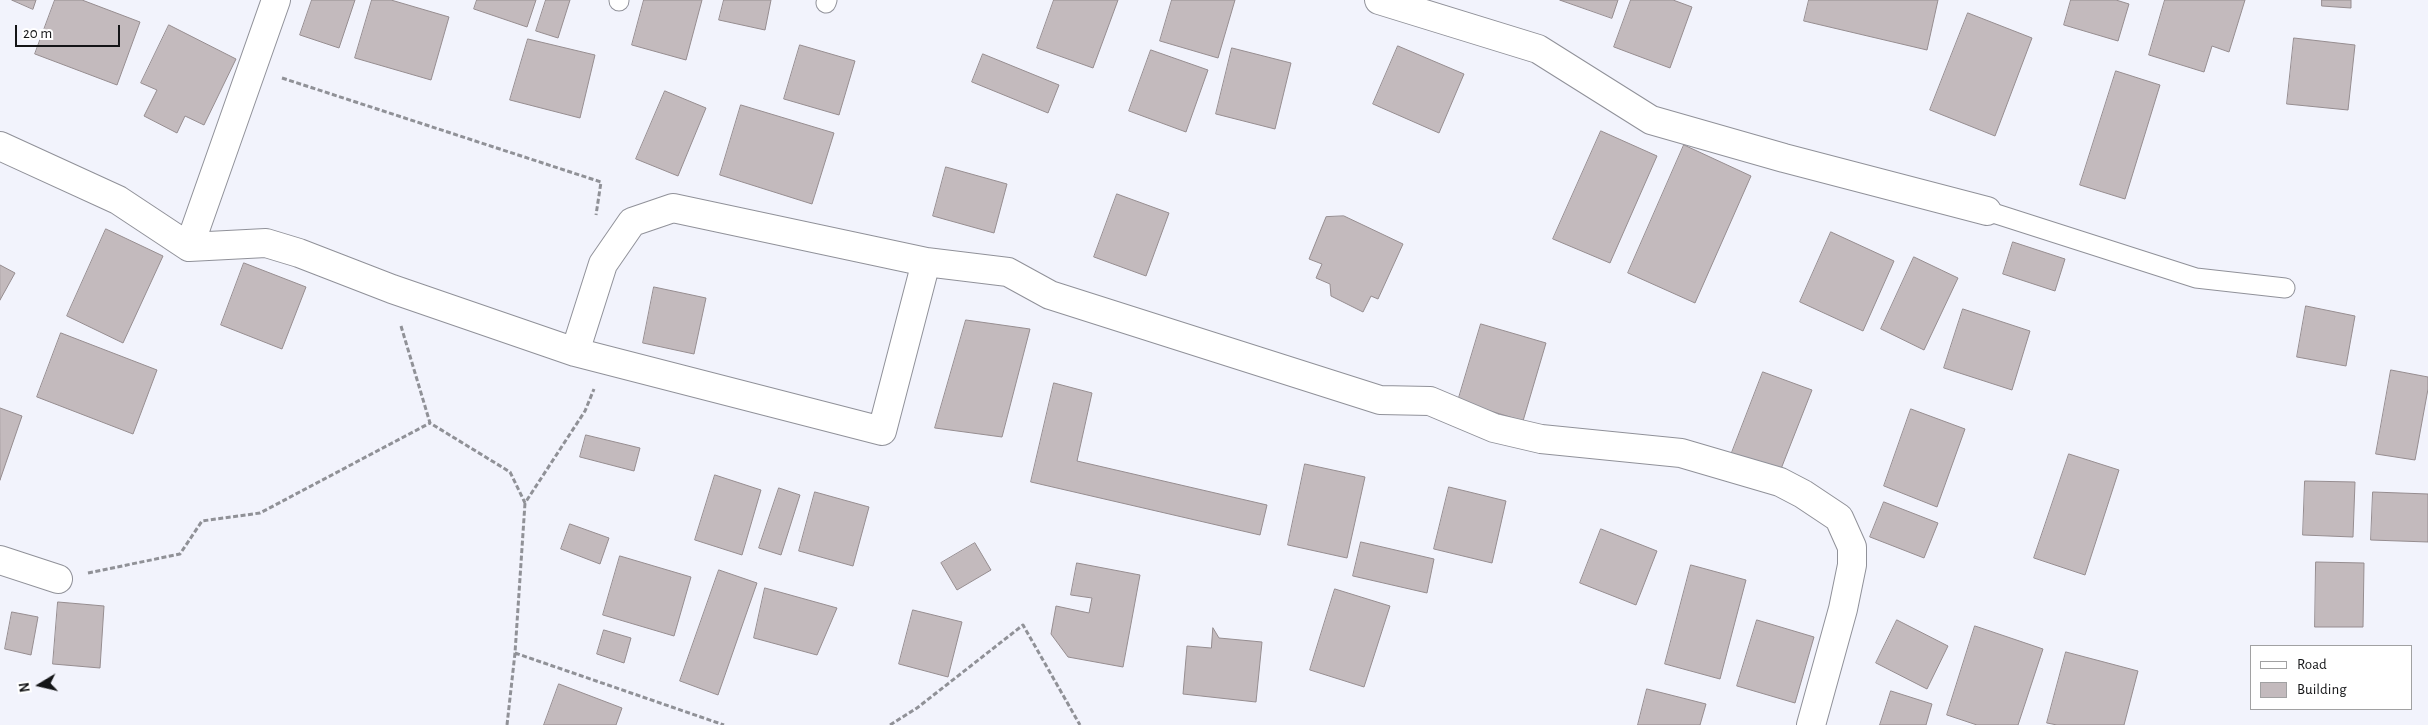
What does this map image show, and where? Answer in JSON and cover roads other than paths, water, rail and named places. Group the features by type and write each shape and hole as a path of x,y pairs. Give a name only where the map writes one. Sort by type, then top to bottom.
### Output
{"street":[{"path":"189,247 276,0"},
{"path":"1379,0 1538,49 1651,120 1784,158 1987,211"},
{"path":"0,146 118,200 189,247 266,243 299,253 392,288 575,352 882,431 926,262"},
{"path":"575,352 604,264 632,222 673,208 926,262 1008,272 1050,295 1380,400 1430,401 1494,428 1541,439 1681,453 1780,482 1803,494 1839,518 1852,547 1852,565 1843,609 1810,725"},
{"path":"0,560 58,580"}],"lane":[{"path":"1987,211 2196,278 2285,288"}]}
